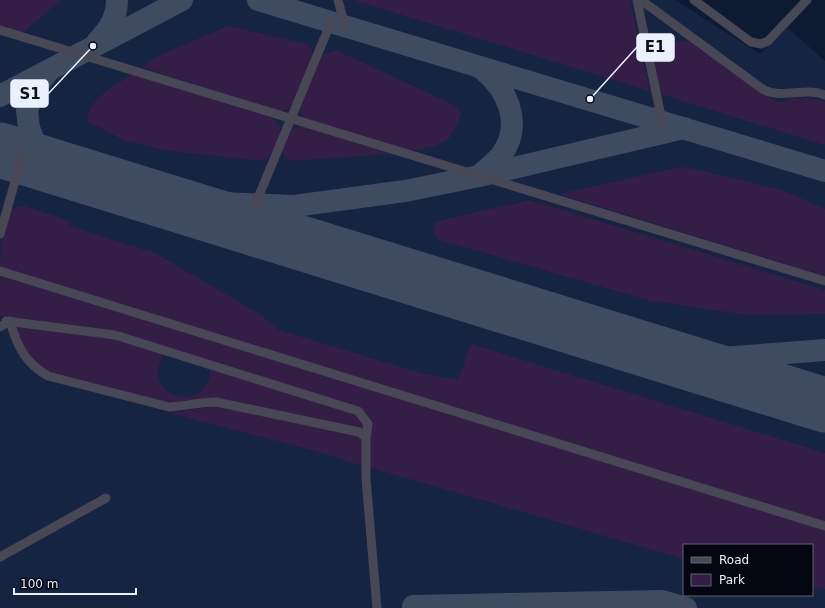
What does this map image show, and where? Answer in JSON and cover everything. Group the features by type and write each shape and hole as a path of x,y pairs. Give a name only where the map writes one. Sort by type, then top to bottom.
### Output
{"street":[{"path":"338,0 345,26"},
{"path":"637,0 662,121"},
{"path":"641,0 764,90 779,94 811,91 825,95"},
{"path":"694,0 738,33 756,44 768,41 806,0"},
{"path":"255,205 331,22"},
{"path":"0,30 825,281"},
{"path":"0,234 22,157"},
{"path":"0,271 825,526"},
{"path":"0,320 115,335 358,411 368,424 366,437 366,479 377,608"},
{"path":"0,327 10,321"},
{"path":"10,321 15,337 28,361 36,369 48,376 169,407 202,402 216,402 359,432 366,437"},
{"path":"0,557 106,498"}],"shaded area":[{"path":"0,0 675,0 760,54 787,27 825,61 825,608 0,608"}],"green space":[{"path":"0,0 61,0 22,33 0,26"},
{"path":"353,0 630,0 650,91"},
{"path":"228,26 307,44 310,47 312,59 292,107 281,112 142,67 156,57"},
{"path":"682,41 691,42 776,102 813,98 825,102 825,145 663,95 655,68 658,53 663,47 671,43"},
{"path":"334,51 340,52 456,106 462,114 450,137 444,142 435,146 410,151 307,120 303,117 300,108 321,57 324,54"},
{"path":"132,74 273,118 281,128 275,148 269,156 260,161 171,151 125,141 91,123 87,119 92,105 112,87"},
{"path":"302,126 390,154 291,161 286,158 282,149 288,134 297,127"},
{"path":"686,167 782,190 825,209 825,276 559,194"},
{"path":"530,200 825,290 825,314 747,315 651,301 440,240 436,236 433,229 436,223 442,220"},
{"path":"24,206 70,221 69,226 155,253 260,314 279,330 424,374 458,380 471,344 825,453 825,522 5,270 0,265 1,246 5,223 11,211"},
{"path":"0,276 825,529 825,589 813,588 813,544 683,544 683,559 368,467 371,424 369,418 112,330 0,316"},
{"path":"16,325 105,336 165,353 158,369 160,381 167,390 177,396 189,397 200,393 207,383 210,368 346,410 361,419 364,430 216,399 169,404 44,371 25,353 14,328"},
{"path":"216,406 359,436 363,442 362,466 323,453 169,413"}],"taxiway":[{"path":"97,42 112,23 116,12 117,0"},
{"path":"0,96 182,0"},
{"path":"258,0 825,171"},
{"path":"479,176 502,154 508,143 512,119 510,108 499,86 491,76 481,68"},
{"path":"48,72 34,90 27,111 29,128 36,146 56,167"},
{"path":"130,190 223,203 294,206 405,191 479,176 684,128"},
{"path":"682,361 825,350"},
{"path":"413,606 662,601 686,608"}],"runway":[{"path":"0,150 825,405"}],"place":[{"name":"S1","path":"93,46"},
{"name":"E1","path":"590,99"}]}
